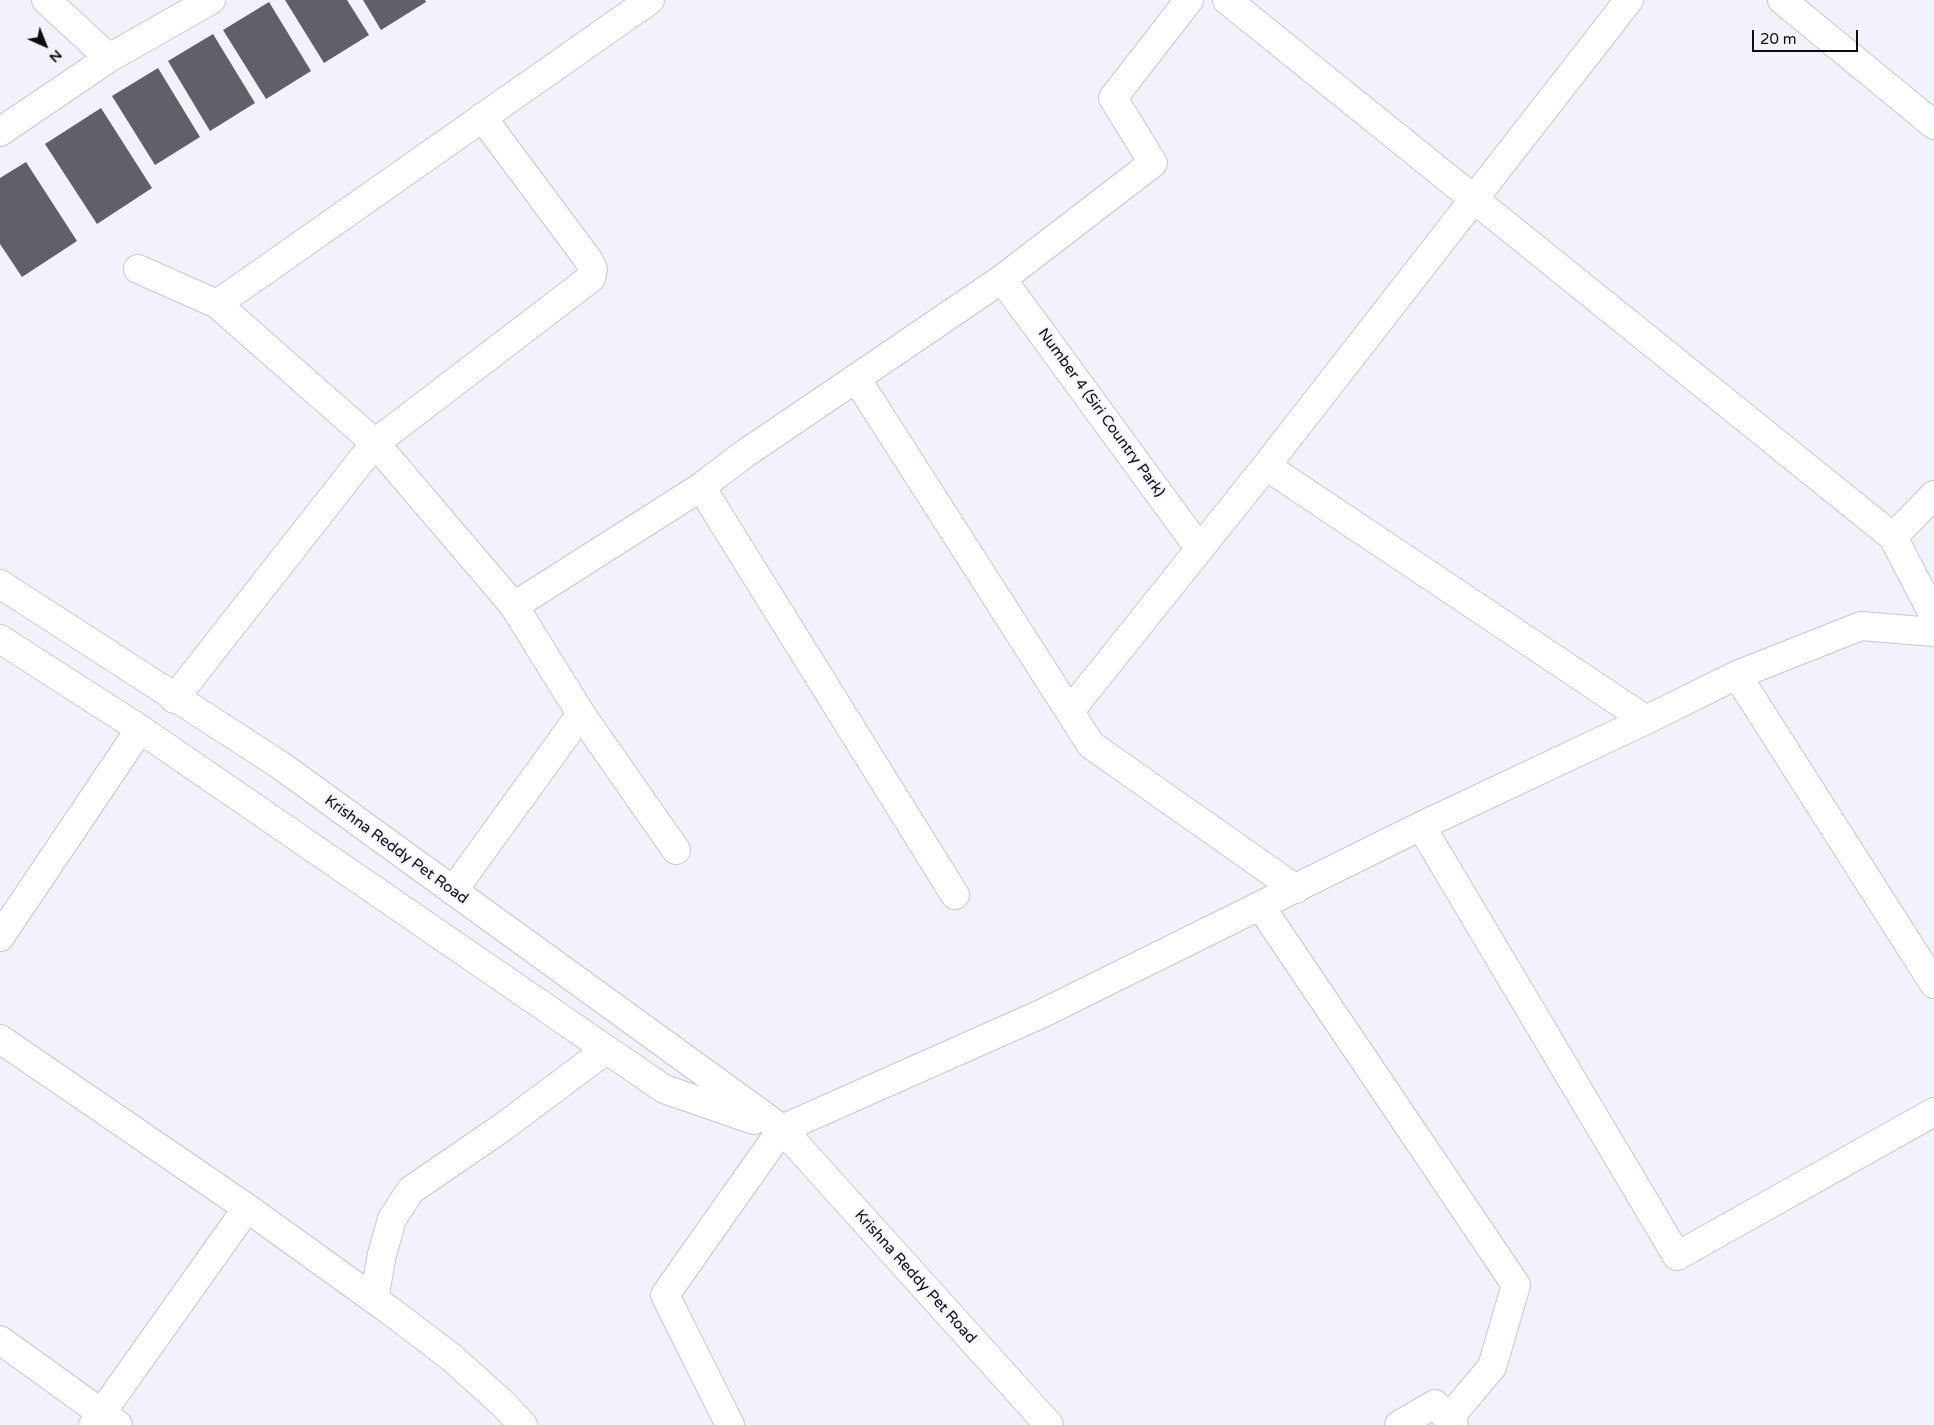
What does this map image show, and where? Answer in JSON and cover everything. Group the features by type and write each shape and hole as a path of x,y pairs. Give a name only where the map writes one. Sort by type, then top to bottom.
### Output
{"street":[{"path":"46,0 110,58"},
{"path":"0,132 110,58 212,0"},
{"path":"514,606 701,487 743,455 1002,279 1153,163 1113,98 1189,0"},
{"path":"1228,0 1893,537 1934,616"},
{"path":"1070,711 1266,466 1629,0"},
{"path":"1782,0 1934,125"},
{"path":"217,304 482,117 636,3"},
{"path":"174,699 375,443 591,278 593,269 587,258 482,117"},
{"path":"138,269 217,304 375,443 514,606 581,714 676,850"},
{"name":"Number 4 (Siri Country Park)","path":"1002,279 1200,548"},
{"path":"856,378 1091,745 1296,889"},
{"path":"1266,466 1646,720"},
{"path":"701,487 955,896"},
{"path":"1893,537 1934,495"},
{"name":"Krishna Reddy Pet Road","path":"0,584 174,699 280,765 782,1129 1049,1425"},
{"path":"730,1425 665,1295 782,1129 1041,1014 1422,826 1646,720 1736,675 1861,626 1934,632"},
{"name":"Krishna Reddy Pet Road","path":"0,639 140,729 664,1089 782,1129"},
{"path":"1736,675 1934,984"},
{"path":"453,891 581,714"},
{"path":"0,937 140,729"},
{"path":"1422,826 1677,1256 1934,1112"},
{"path":"1261,907 1516,1285 1492,1367 1452,1422 1435,1404 1399,1425"},
{"path":"0,1039 247,1208 374,1299 451,1357 502,1403 523,1425"},
{"path":"374,1299 382,1254 392,1219 411,1190 503,1127 606,1050"},
{"path":"0,1340 104,1421 247,1208"}],"building":[{"path":"285,0 347,0 369,35 324,63"},
{"path":"363,0 425,0 426,2 381,30"},
{"path":"269,2 311,71 266,99 223,30"},
{"path":"213,34 255,103 210,131 168,61"},
{"path":"158,68 200,137 155,165 112,96"},
{"path":"101,108 152,188 97,224 45,144"},
{"path":"26,162 77,241 22,277 0,244 0,178"}]}
